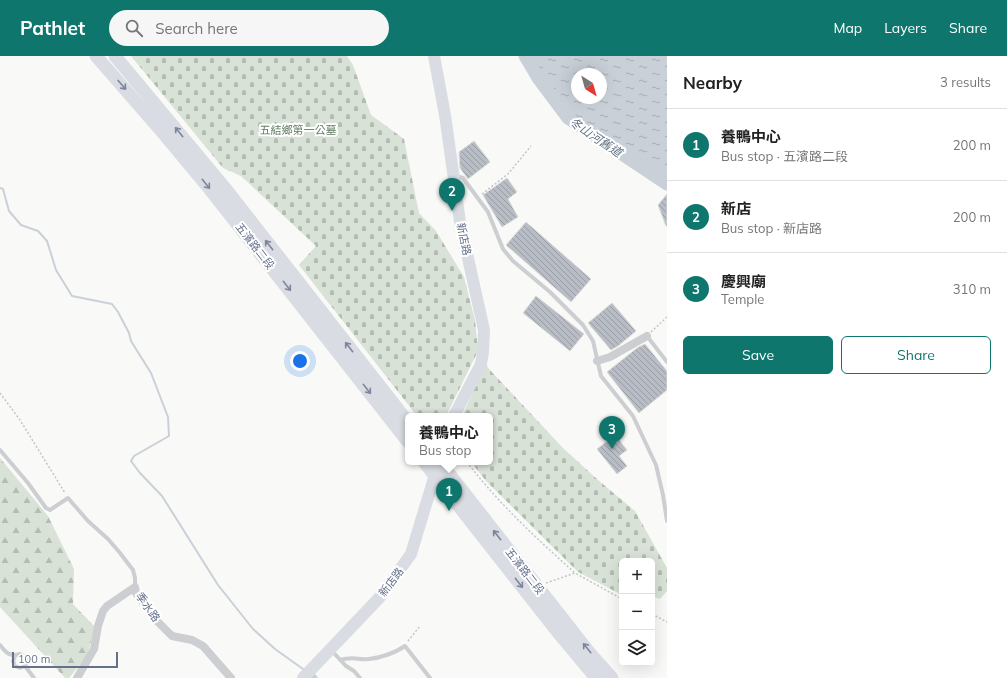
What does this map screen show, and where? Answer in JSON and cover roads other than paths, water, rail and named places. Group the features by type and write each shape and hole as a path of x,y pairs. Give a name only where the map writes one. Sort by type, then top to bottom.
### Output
{"main road":[{"name":"五濱路二段","path":"96,56 208,186 405,438"},
{"name":"五濱路二段","path":"115,56 229,193 405,418"},
{"name":"五濱路二段","path":"426,465 556,630 596,678"},
{"name":"五濱路二段","path":"441,465 589,652 612,678"}],"street":[{"name":"新店路","path":"434,56 445,115 452,175 460,222 484,330 483,352 480,364 456,413"},
{"path":"598,361 610,358 647,336"},
{"name":"新店路","path":"304,678 380,597 411,554 438,465"},
{"name":"季水路","path":"77,678 94,649 98,626 103,611 135,586 136,593 156,619 172,636 192,640 202,646 231,678"}],"lane":[{"path":"452,175 463,178 488,212 503,249 513,261 555,296 583,326 593,341 601,376 633,416 656,465 663,494 667,521"},
{"path":"647,336 667,362"},
{"path":"0,450 28,482 46,508 50,510 68,498 88,521 108,539 133,570 135,586"},
{"path":"0,645 8,654 15,656 20,654 25,656 27,661 25,666"},
{"path":"340,660 349,657 367,659 376,658 399,650 405,646 430,678"},
{"path":"331,650 360,678"},
{"path":"15,656 13,661 15,666 20,668 25,666"},
{"path":"25,666 34,678"}],"water":[{"path":"525,56 667,56 667,184 568,118 538,78"}],"waterway":[{"name":"冬山河舊道","path":"525,56 538,78 568,118 667,184"},
{"path":"0,188 3,189 9,211 21,225 38,231 47,241 56,270 72,296 112,304 129,333 131,341 151,373 168,417 169,436 134,456 131,461 140,473 162,496 218,585 253,629 275,649 303,669"}],"place":[{"name":"新店","path":"452,211"},
{"name":"慶興廟","path":"612,449"},
{"name":"養鴨中心","path":"449,511"}],"park label":[{"name":"五結鄉第一公墓","path":"298,130"}]}
